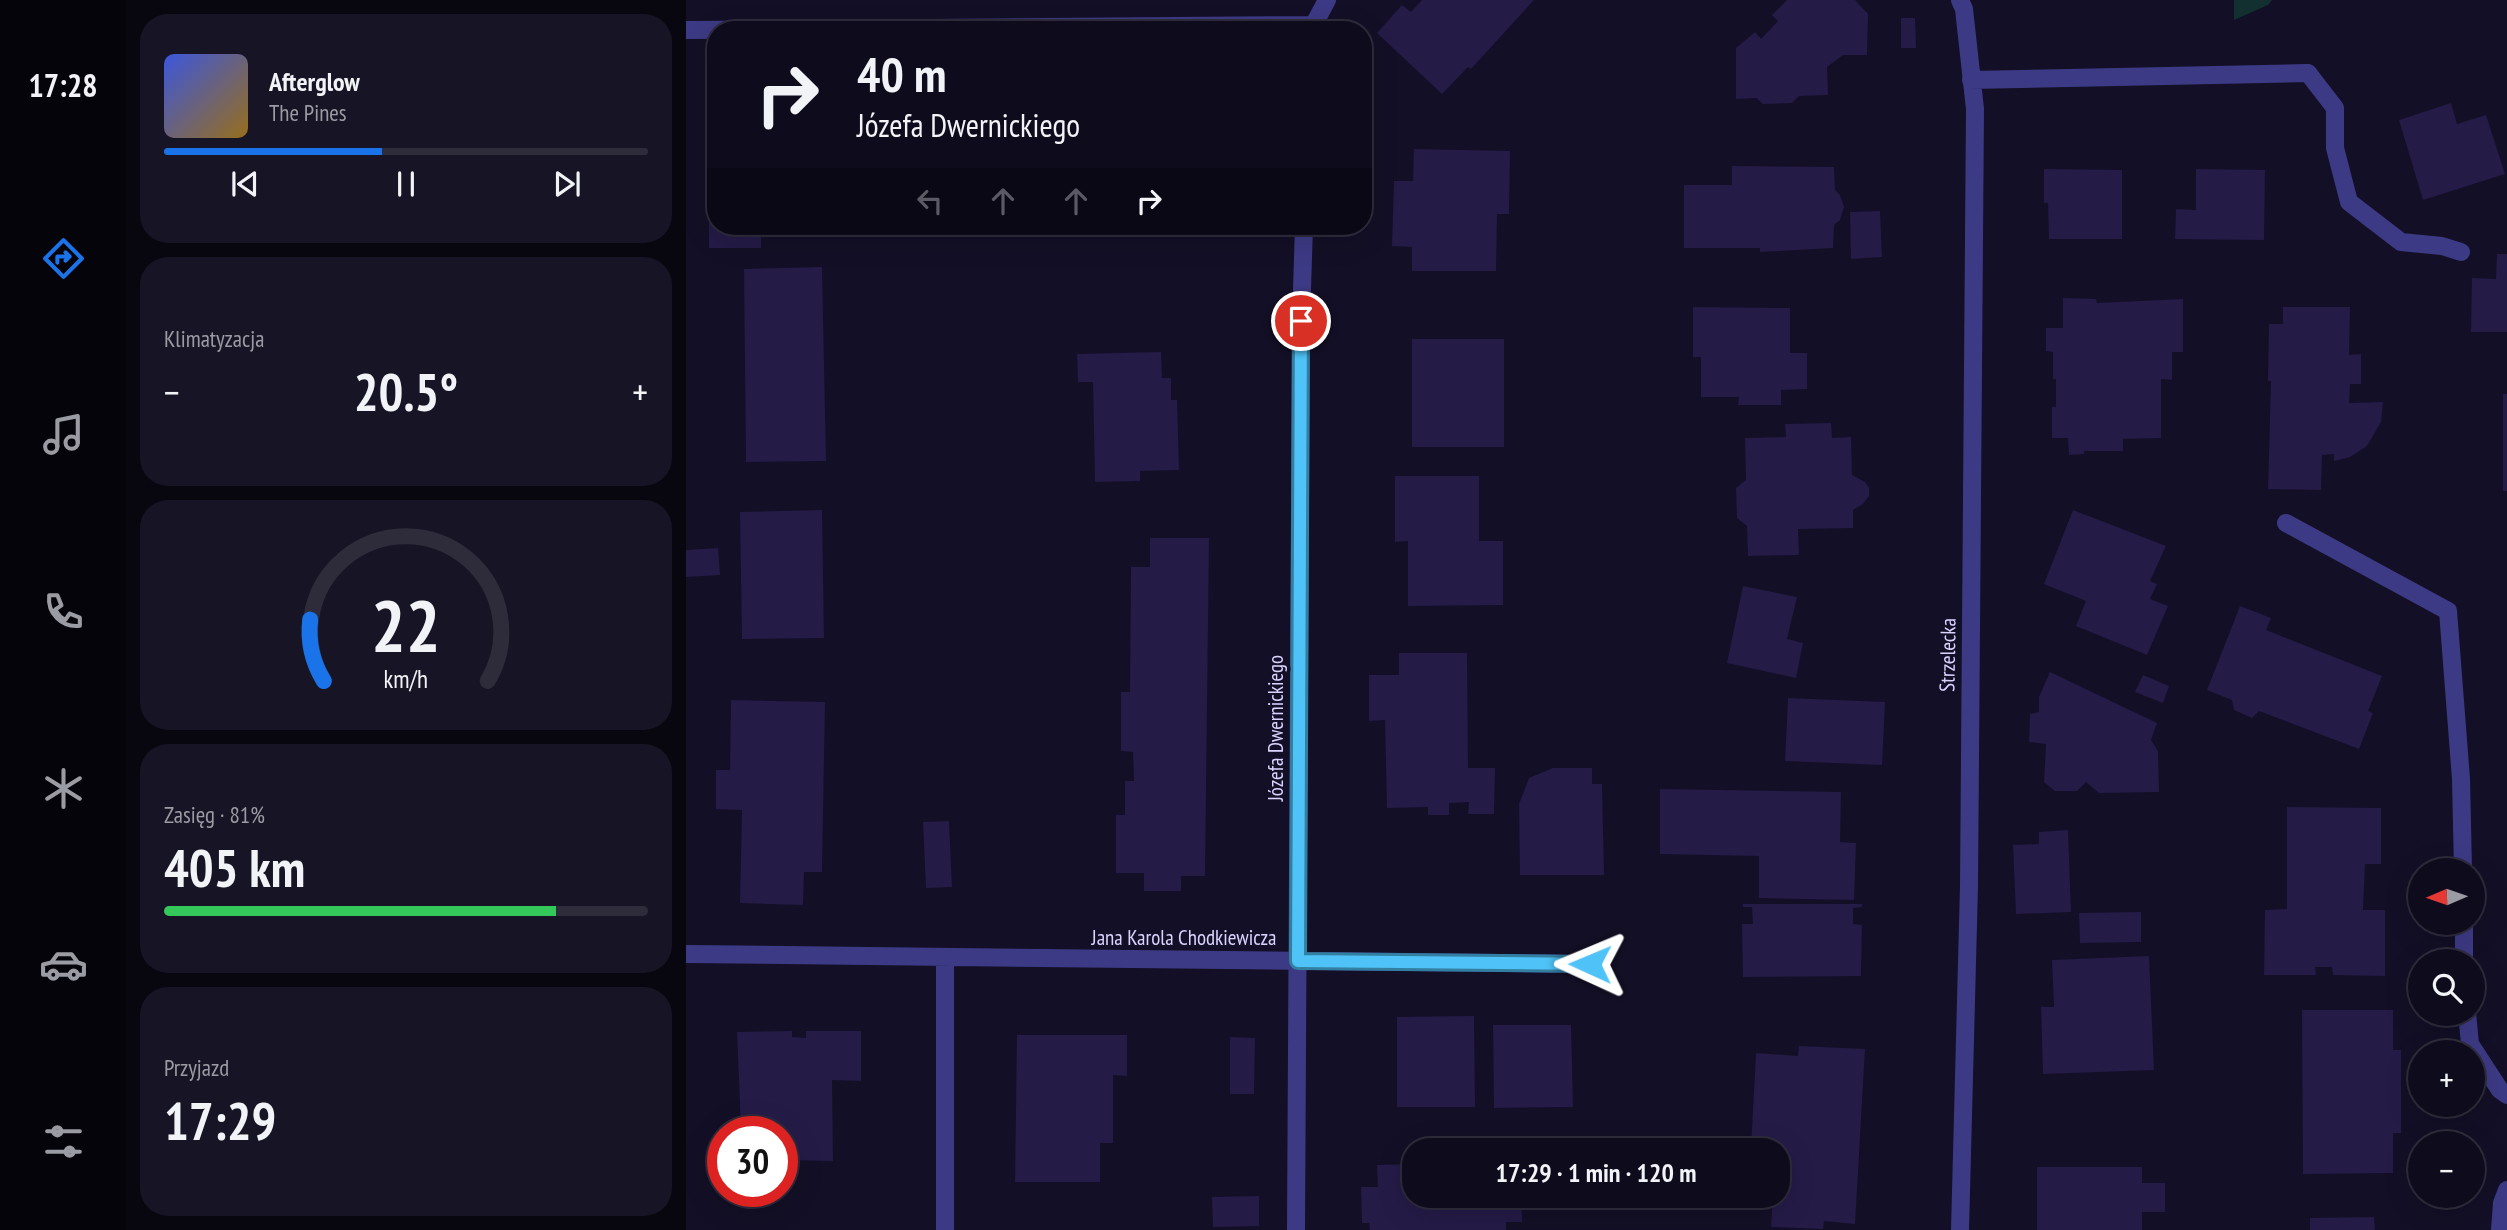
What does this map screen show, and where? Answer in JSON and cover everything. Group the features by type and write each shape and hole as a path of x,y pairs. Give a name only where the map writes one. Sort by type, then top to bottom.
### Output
{"street":[{"path":"1315,21 1327,0"},
{"name":"Strzelecka","path":"1960,0 1964,9 1975,109 1969,886 1960,1230"},
{"path":"686,30 707,30"},
{"path":"1970,80 2308,73 2334,108 2335,148 2350,202 2401,242 2442,246 2460,252"},
{"name":"Józefa Dwernickiego","path":"1296,1230 1304,235"},
{"path":"2286,523 2448,611 2461,779 2463,858"},
{"name":"Jana Karola Chodkiewicza","path":"686,954 1590,964"},
{"path":"945,958 945,1230"},
{"path":"2468,1026 2470,1044 2500,1090 2507,1095"},
{"path":"2501,1230 2502,1203 2507,1189"}],"green space":[{"path":"2234,0 2272,0 2268,5 2234,20"}],"building":[{"path":"1422,0 1534,0 1471,69 1468,67 1442,94 1377,33 1402,5 1411,12"},
{"path":"1787,0 1855,0 1868,14 1867,55 1843,55 1827,67 1828,95 1799,96 1792,103 1763,104 1756,98 1736,99 1736,48 1755,32 1761,39 1778,21 1772,15"},
{"path":"1901,18 1915,18 1916,48 1901,48"},
{"path":"2451,103 2457,124 2486,115 2505,174 2423,200 2399,120"},
{"path":"1414,149 1510,151 1509,214 1497,214 1496,271 1412,271 1412,247 1392,246 1394,181 1413,181"},
{"path":"1732,166 1834,167 1835,190 1844,207 1840,220 1834,225 1833,248 1760,252 1760,248 1684,248 1684,185 1732,185"},
{"path":"2044,169 2122,170 2122,239 2049,239 2048,203 2044,203"},
{"path":"2196,169 2265,170 2264,240 2175,239 2176,209 2196,210"},
{"path":"1880,211 1882,257 1851,259 1850,212"},
{"path":"709,235 761,235 761,248 709,248"},
{"path":"2497,254 2507,254 2507,332 2471,332 2472,278 2496,279"},
{"path":"822,267 826,461 746,462 744,269"},
{"path":"2063,298 2096,299 2097,303 2183,299 2183,352 2172,352 2172,380 2161,379 2161,438 2123,439 2123,451 2084,451 2084,454 2069,455 2068,438 2052,438 2056,379 2053,379 2053,352 2046,351 2046,328 2063,328"},
{"path":"1693,307 1790,308 1790,353 1807,353 1807,389 1781,390 1781,405 1738,405 1739,397 1701,397 1701,357 1693,357"},
{"path":"2283,307 2350,307 2349,355 2361,354 2361,384 2350,384 2349,403 2383,402 2381,422 2367,446 2350,457 2334,461 2334,454 2322,455 2321,490 2268,489 2271,381 2268,381 2269,324 2283,324"},
{"path":"1412,339 1504,339 1504,447 1412,447"},
{"path":"1161,352 1162,378 1171,378 1171,400 1177,400 1179,470 1140,471 1140,481 1095,482 1093,382 1078,382 1077,354"},
{"path":"2503,394 2507,394 2507,491 2503,491"},
{"path":"1831,423 1832,438 1851,437 1852,475 1865,482 1869,488 1869,496 1853,510 1853,528 1798,529 1799,555 1748,556 1747,526 1737,518 1736,488 1746,480 1745,438 1786,437 1785,424"},
{"path":"1395,476 1479,476 1479,541 1503,541 1503,605 1408,606 1408,541 1395,542"},
{"path":"822,510 824,638 742,639 740,512"},
{"path":"2073,510 2166,546 2150,581 2157,584 2150,599 2168,606 2147,655 2076,626 2086,601 2044,584"},
{"path":"1150,538 1209,538 1205,876 1181,876 1181,891 1144,891 1144,873 1116,873 1116,815 1125,815 1125,781 1134,781 1133,752 1121,751 1121,692 1130,692 1131,567 1150,567"},
{"path":"718,548 720,575 686,577 686,550"},
{"path":"1743,586 1797,597 1787,639 1803,643 1796,678 1727,663"},
{"path":"2240,606 2271,618 2266,630 2382,676 2368,711 2373,713 2359,749 2259,711 2252,718 2234,710 2232,700 2207,690"},
{"path":"1399,653 1467,653 1468,768 1495,768 1494,814 1468,814 1469,802 1449,803 1449,815 1428,815 1428,807 1387,808 1385,720 1369,721 1369,675 1399,675"},
{"path":"2050,672 2157,723 2151,740 2158,751 2159,792 2099,793 2086,782 2077,791 2055,791 2044,782 2046,744 2029,742 2030,714 2039,712 2039,697"},
{"path":"2143,675 2169,686 2163,703 2135,692"},
{"path":"1788,698 1885,702 1882,765 1785,761"},
{"path":"731,700 825,702 822,872 804,872 803,905 740,903 742,810 716,809 716,770 730,770"},
{"path":"1553,768 1592,768 1592,784 1602,784 1604,875 1520,875 1519,804 1529,778"},
{"path":"1660,789 1841,792 1840,842 1856,843 1854,900 1759,898 1759,856 1660,854"},
{"path":"2287,807 2381,808 2381,864 2365,864 2363,910 2385,910 2385,976 2333,975 2332,967 2315,967 2316,975 2264,975 2265,910 2287,909"},
{"path":"949,821 952,887 926,888 923,822"},
{"path":"2068,830 2071,912 2016,914 2013,845 2039,844 2039,832"},
{"path":"1743,904 1862,904 1862,907 1853,908 1853,924 1862,925 1861,976 1743,977 1742,924 1753,924 1752,907 1743,907"},
{"path":"2141,912 2141,942 2080,943 2079,913"},
{"path":"2149,956 2154,1070 2043,1074 2041,1007 2054,1007 2052,960"},
{"path":"2302,1010 2393,1010 2393,1050 2401,1050 2401,1133 2393,1133 2393,1173 2303,1174"},
{"path":"1474,1016 1475,1107 1397,1107 1397,1017"},
{"path":"1493,1025 1571,1025 1573,1107 1494,1108"},
{"path":"792,1031 792,1037 806,1038 806,1031 861,1031 861,1081 832,1080 833,1161 798,1160 798,1116 740,1116 737,1032"},
{"path":"1017,1035 1127,1035 1127,1076 1113,1075 1113,1143 1100,1143 1100,1182 1015,1182"},
{"path":"1230,1037 1255,1038 1254,1094 1230,1094"},
{"path":"1799,1046 1865,1049 1855,1224 1824,1221 1823,1229 1771,1227 1772,1208 1790,1208 1790,1138 1752,1138 1756,1053 1798,1056"},
{"path":"1402,1164 1402,1208 1521,1208 1522,1222 1506,1222 1506,1230 1370,1230 1369,1223 1362,1223 1361,1187 1378,1187 1377,1165"},
{"path":"2037,1167 2142,1167 2142,1183 2165,1183 2165,1212 2142,1212 2142,1230 2037,1230"},
{"path":"1259,1196 1259,1226 1213,1227 1212,1197"},
{"path":"2374,1217 2375,1230 2310,1230 2310,1218"}],"route":[{"path":"1301,321 1298,961 1590,964"}]}
